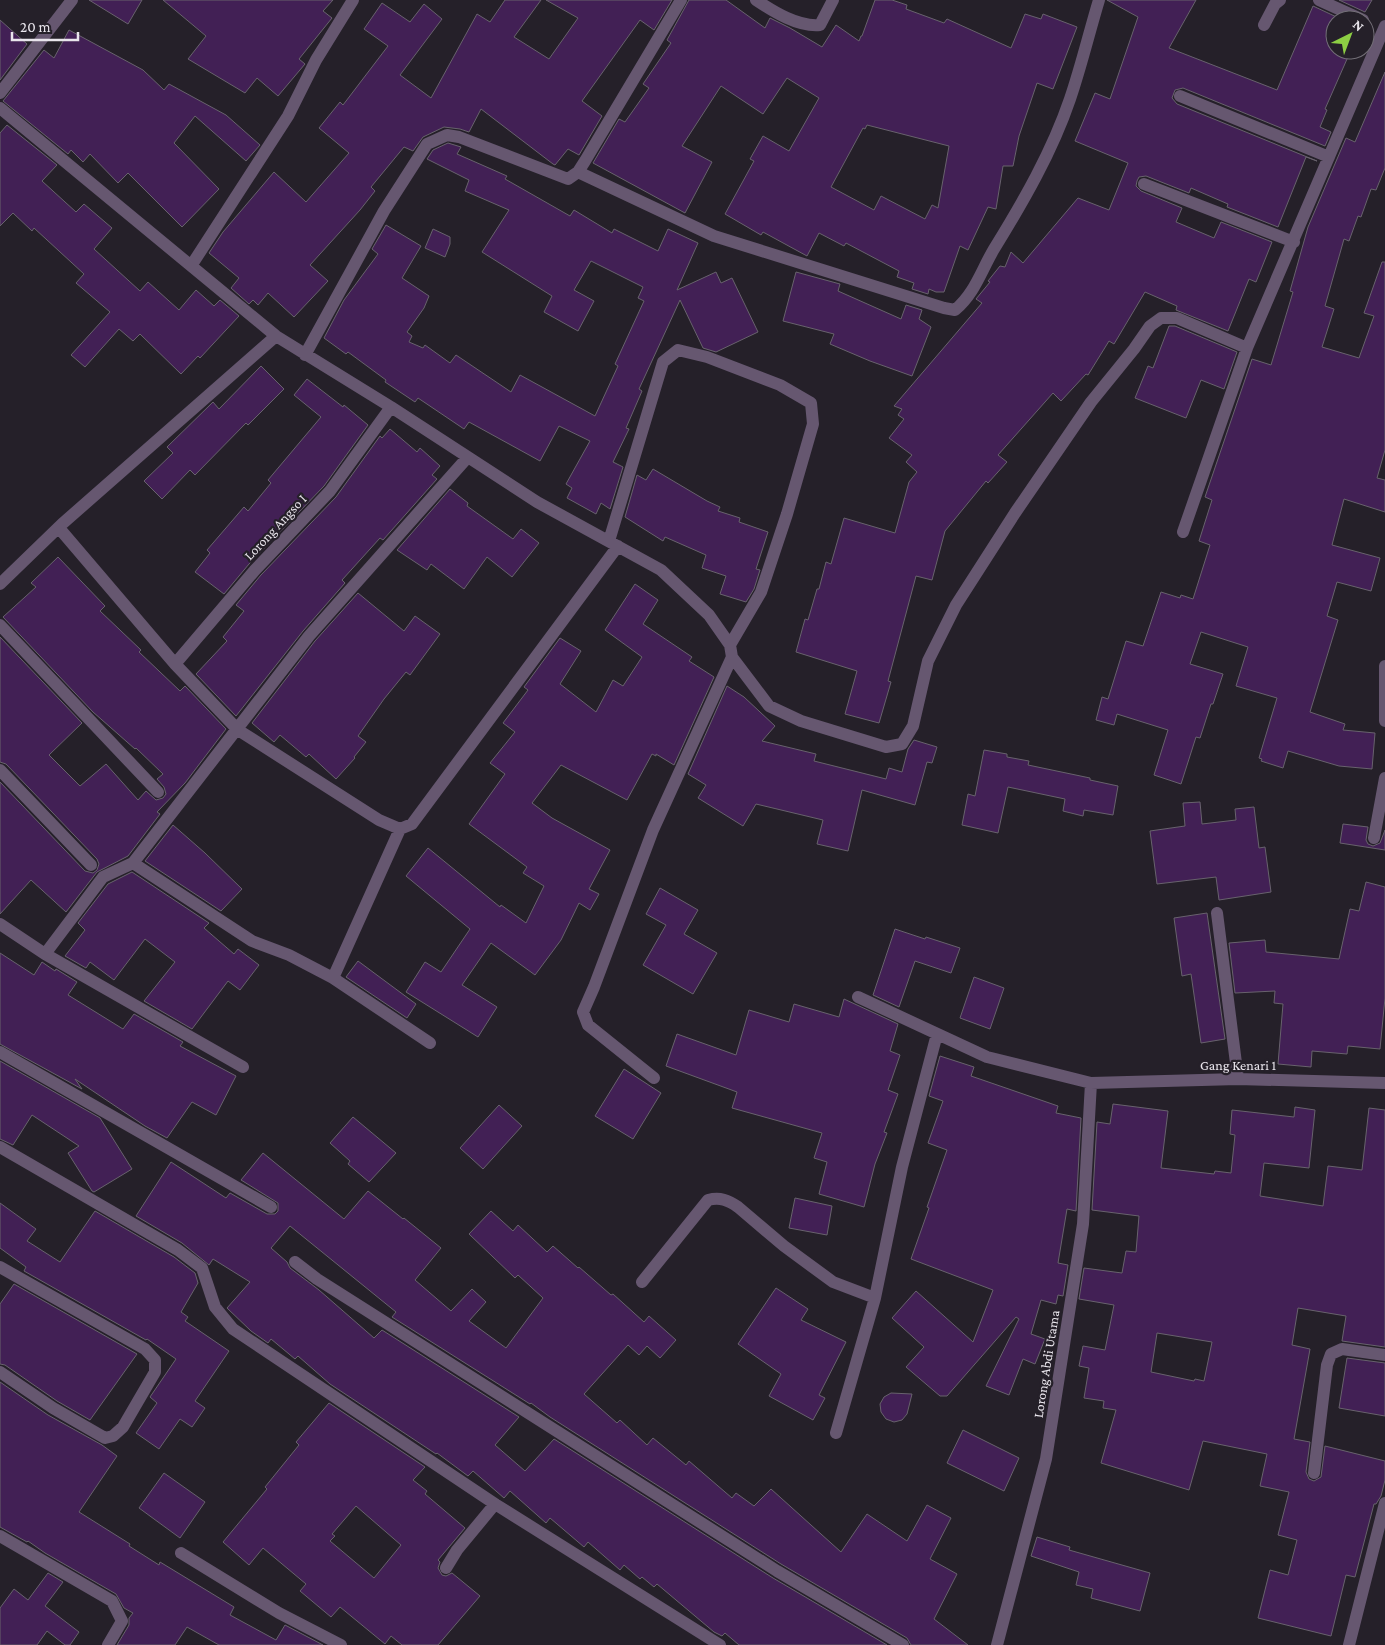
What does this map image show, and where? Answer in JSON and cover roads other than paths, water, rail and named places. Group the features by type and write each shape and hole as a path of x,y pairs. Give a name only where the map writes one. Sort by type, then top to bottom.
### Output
{"street":[{"path":"191,266 288,116 316,60 353,0"},
{"path":"305,355 384,211 427,144 447,135 459,137 568,179 578,172 682,0"},
{"path":"756,0 774,12 809,26 820,25 833,0"},
{"path":"578,172 714,236 955,310 964,302 978,283 992,252 1018,211 1052,142 1069,100 1099,0"},
{"path":"1264,24 1275,4 1280,0"},
{"path":"1319,0 1342,10"},
{"path":"0,93 71,1"},
{"path":"1183,532 1247,348 1384,28"},
{"path":"1180,96 1329,157"},
{"path":"0,108 276,336 391,407 537,502 661,570 709,615 769,706 801,721 886,747 902,744 913,726 928,661 956,605 1015,513 1091,402 1150,326 1161,318 1177,318 1247,348"},
{"path":"1144,184 1294,242"},
{"path":"0,584 59,528 276,336"},
{"path":"333,978 400,829 412,824 613,544 663,362 678,350 707,357 780,386 811,403 814,424 761,592 731,651 653,830 594,988 583,1012 588,1025 654,1078"},
{"name":"Lorong Angso I","path":"175,664 255,570 330,490 391,407"},
{"path":"45,954 103,877 133,863 309,636 467,458"},
{"path":"59,528 175,664 238,730 379,820 400,829"},
{"path":"0,625 158,792"},
{"path":"1385,666 1385,721"},
{"path":"0,770 91,864"},
{"path":"1374,838 1385,778"},
{"path":"133,863 252,941 288,955 333,978 430,1042"},
{"path":"1217,913 1238,1078"},
{"path":"0,924 45,954 243,1068"},
{"name":"Gang Kenari 1","path":"858,997 988,1057 1091,1083 1238,1078 1385,1083"},
{"path":"836,1433 875,1298 902,1167 937,1034"},
{"path":"0,1052 271,1207"},
{"name":"Lorong Abdi Utama","path":"997,1645 1046,1459 1083,1224 1091,1083"},
{"path":"0,1147 178,1250 202,1268 215,1306 234,1330 495,1504 720,1645"},
{"path":"642,1282 708,1200 722,1199 738,1207 784,1246 833,1282 875,1298"},
{"path":"295,1262 317,1279 769,1566 903,1645"},
{"path":"0,1267 145,1349 155,1360 155,1372 123,1427 113,1436 105,1438 52,1408 0,1372"},
{"path":"1314,1473 1327,1365 1331,1354 1342,1349 1385,1355"},
{"path":"1349,1645 1385,1503"},
{"path":"446,1568 457,1550 495,1504"},
{"path":"0,1536 112,1601 122,1621 108,1645"},
{"path":"180,1553 279,1613 341,1645"}]}
